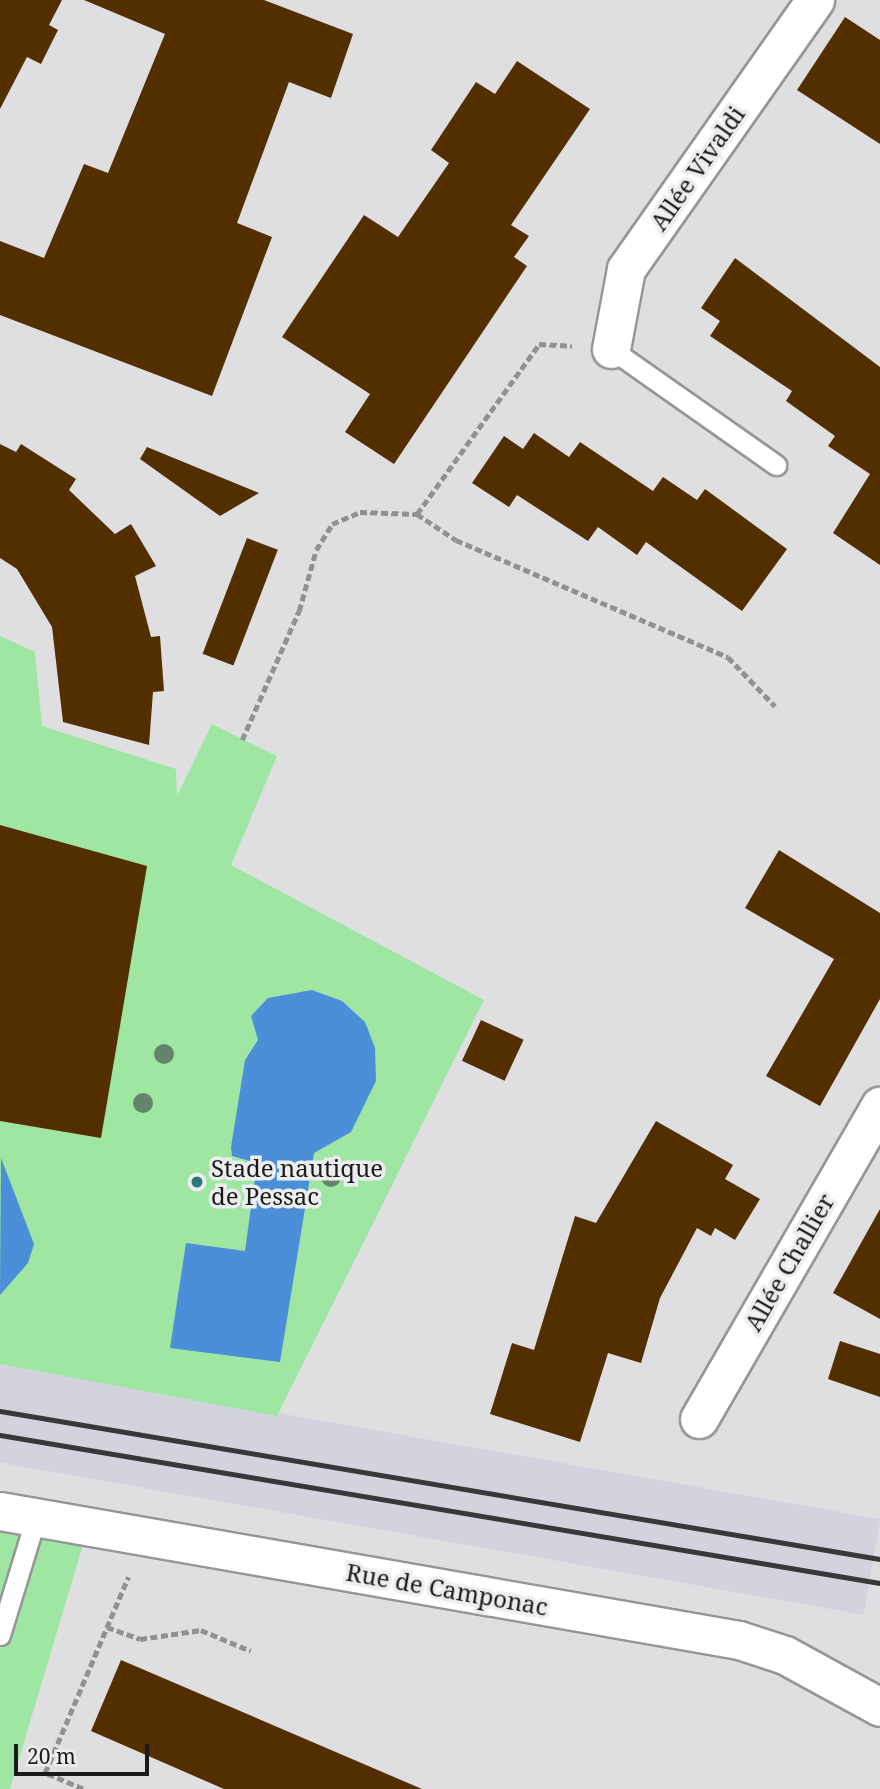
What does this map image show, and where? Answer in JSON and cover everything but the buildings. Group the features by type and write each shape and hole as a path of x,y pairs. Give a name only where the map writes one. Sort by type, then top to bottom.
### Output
{"street":[{"name":"Allée Vivaldi","path":"611,349 626,268 815,0"},
{"name":"Allée Challier","path":"699,1419 880,1105"},
{"name":"Rue de Camponac","path":"0,1511 738,1640 785,1655 880,1707"}],"lane":[{"path":"611,349 776,465"},
{"path":"0,1635 36,1517"}],"path":[{"path":"417,514 539,344 611,349"},
{"path":"242,740 299,611 316,550 332,524 360,512 417,514 456,540 728,657 775,706"},
{"path":"83,1789 45,1773 133,1565"},
{"path":"107,1627 140,1639 201,1630 251,1651"}],"shaded area":[{"path":"0,1364 880,1519 864,1615 0,1462"}],"green space":[{"name":"Stade nautique de Pessac","path":"0,636 35,652 42,726 176,769 177,796 212,724 277,756 231,865 484,1000 277,1416 0,1364"},
{"path":"0,1531 83,1545 10,1789 0,1789"}],"water":[{"path":"312,990 342,1001 365,1022 375,1048 376,1081 351,1132 314,1153 280,1362 170,1348 186,1243 245,1251 257,1163 232,1156 231,1147 245,1060 258,1040 251,1016 268,998"},
{"path":"1,1158 34,1244 28,1263 0,1295"}],"railway":[{"path":"0,1411 880,1559"},
{"path":"0,1435 880,1583"}],"place":[{"name":"Stade nautique de Pessac","path":"197,1182"}]}
